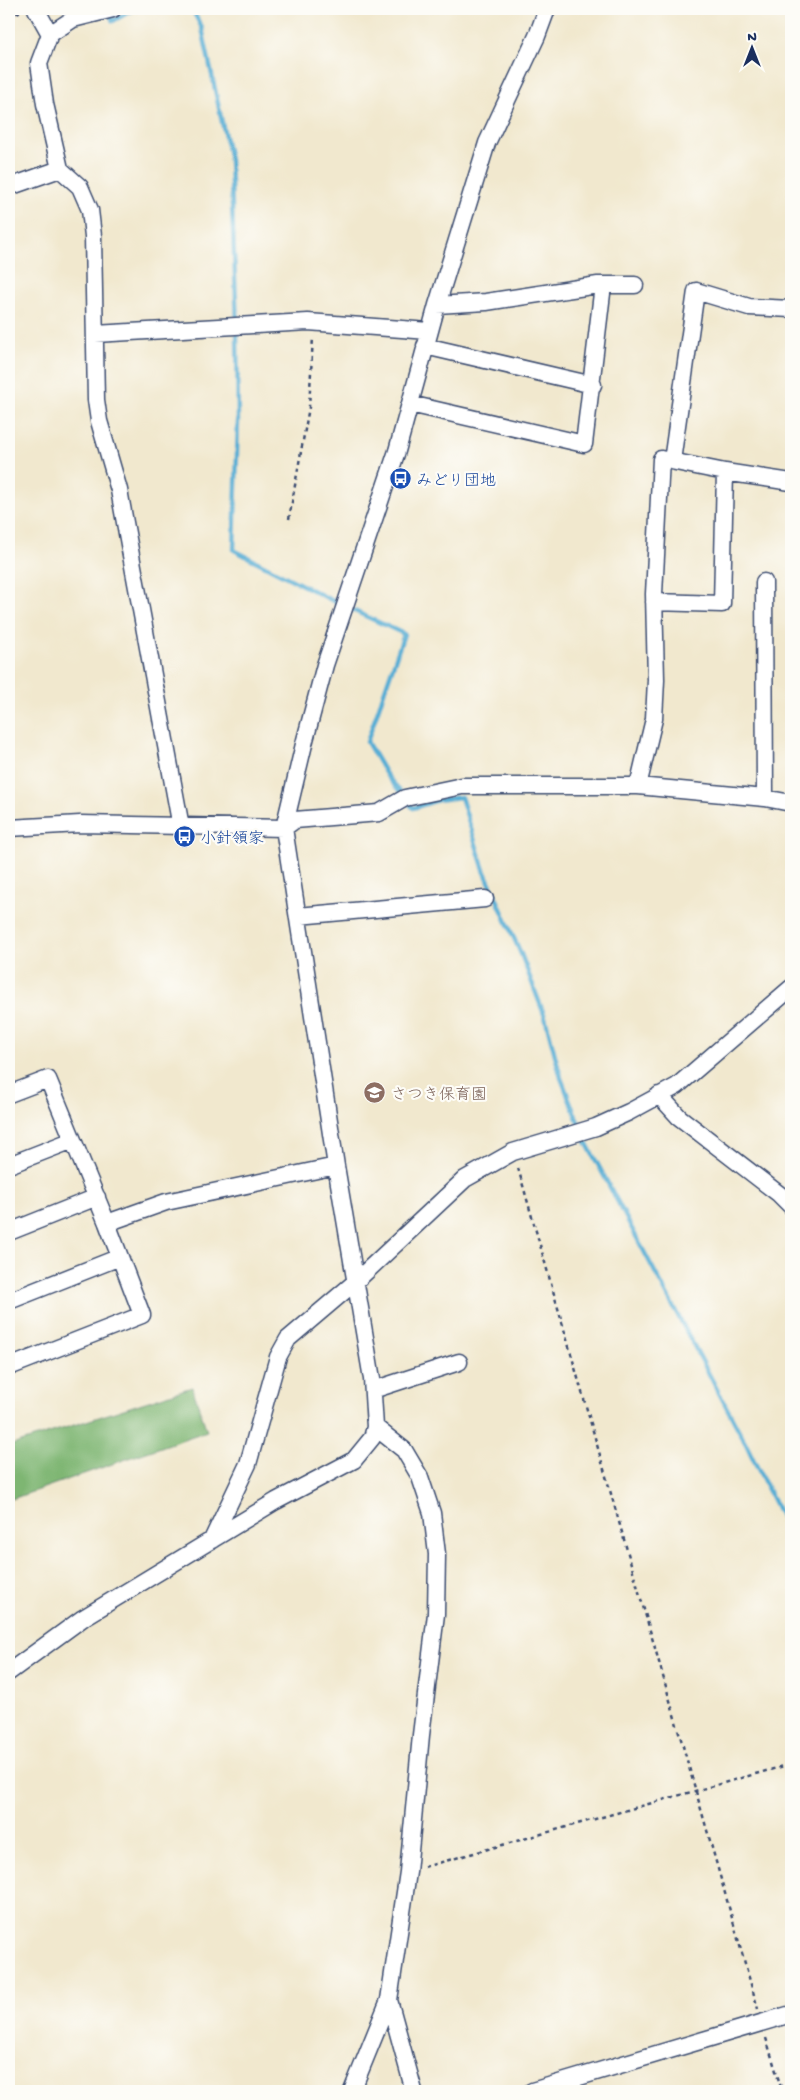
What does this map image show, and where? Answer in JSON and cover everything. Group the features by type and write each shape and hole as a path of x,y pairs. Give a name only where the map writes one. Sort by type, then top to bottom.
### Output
{"street":[{"path":"36,9 50,34"},
{"path":"113,9 73,19 50,34 39,63 45,104 60,169 80,187 90,210 93,236 96,400 99,421 119,490 181,827"},
{"path":"9,1672 83,1618 276,1502 354,1460 372,1438 375,1428 372,1390 284,828 304,740 325,665 381,503 437,305 487,143 537,36 547,9"},
{"path":"9,187 60,169"},
{"path":"437,305 486,302 603,285 635,285"},
{"path":"410,404 584,444 603,285"},
{"path":"672,461 696,291 749,307 791,309"},
{"path":"95,334 314,322 427,339 592,385"},
{"path":"638,786 654,719 656,680 654,602 661,459 725,472 791,482"},
{"path":"654,602 722,604 725,472"},
{"path":"764,582 765,798"},
{"path":"9,828 80,824 284,828 295,820 379,814 405,798 462,786 638,786 765,798 791,803"},
{"path":"298,916 485,899"},
{"path":"212,1540 248,1464 278,1357 288,1339 354,1283 465,1179 513,1152 596,1127 629,1112 677,1086 791,988"},
{"path":"9,1094 48,1079 97,1197 142,1315 9,1367"},
{"path":"659,1095 679,1117 779,1194 791,1206"},
{"path":"9,1165 73,1140"},
{"path":"107,1223 166,1202 336,1166"},
{"path":"9,1232 97,1197"},
{"path":"9,1300 120,1257"},
{"path":"372,1390 459,1362"},
{"path":"352,2091 389,2000 408,1872 421,1735 436,1614 437,1554 432,1513 420,1477 404,1450 375,1428"},
{"path":"389,2000 414,2091"},
{"path":"532,2091 791,2014"}],"path":[{"path":"9,17 25,9"},
{"path":"289,519 309,407 314,322"},
{"path":"513,1152 782,2091"},
{"path":"408,1872 791,1764"}],"green space":[{"path":"192,1387 207,1431 9,1500 9,1446"}],"waterway":[{"path":"109,12 113,21 134,9"},
{"path":"192,9 202,28 230,160 237,323"},
{"path":"237,330 238,421 234,550 341,605"},
{"path":"348,608 404,634 367,742 387,776 403,795"},
{"path":"408,802 413,808 438,800 461,797 484,870 521,954 545,1017 561,1078 586,1142 745,1442 791,1537"}],"place":[{"name":"みどり団地","path":"400,479"},
{"name":"小針領家","path":"184,837"},
{"name":"さつき保育園","path":"375,1093"}]}
